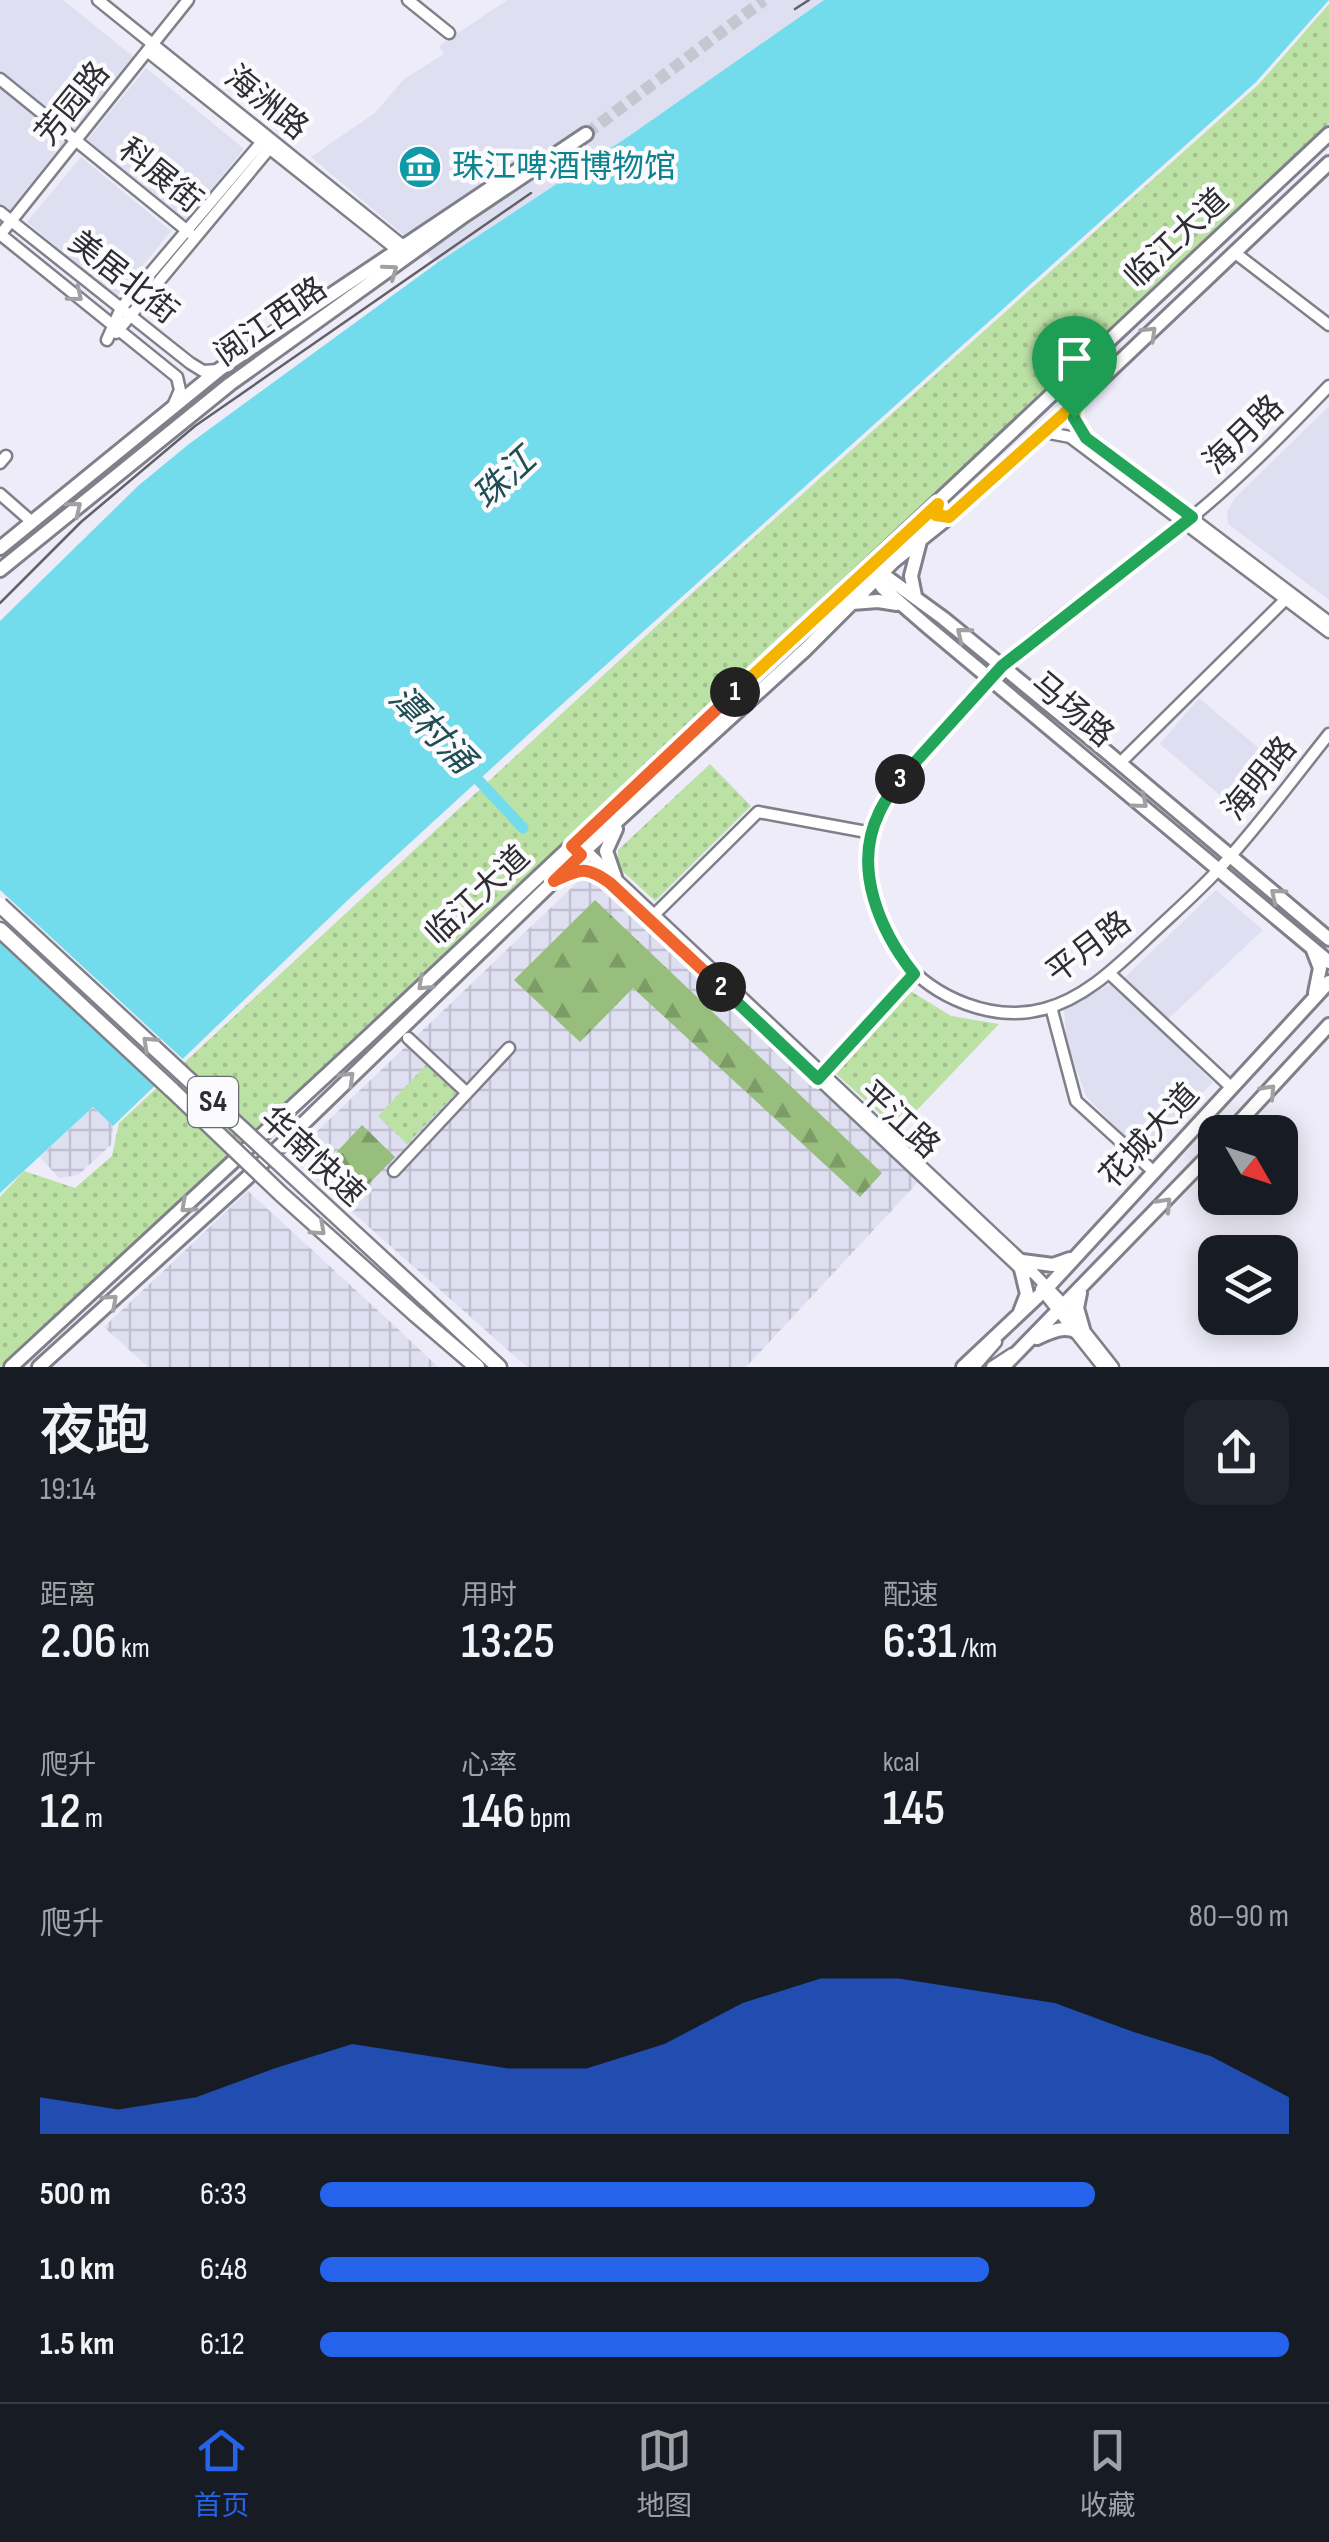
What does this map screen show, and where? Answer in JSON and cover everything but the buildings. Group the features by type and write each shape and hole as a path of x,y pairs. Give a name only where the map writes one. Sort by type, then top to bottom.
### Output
{"highway":[{"name":"华南快速","path":"0,905 503,1367"},
{"name":"华南快速","path":"0,930 280,1194 477,1367"}],"main road":[{"name":"阅江西路","path":"0,548 220,370 399,247 584,130 230,384 0,570"},
{"name":"临江大道","path":"39,1367 248,1176 554,881 578,848 632,808 806,649 852,603 938,504 1329,134"},
{"name":"临江大道","path":"11,1367 578,848 646,774 793,639 949,517 1076,403 1329,163"},
{"path":"938,504 936,515 949,517"},
{"path":"852,603 888,601 904,606 904,597 915,596 911,576 921,538"},
{"name":"马场路","path":"876,573 915,596 1002,666 1327,937"},
{"name":"马场路","path":"876,573 904,606 1329,962"},
{"path":"793,639 806,640 806,649"},
{"path":"646,774 645,782 657,786"},
{"path":"612,880 608,841 632,808"},
{"path":"554,881 586,869 612,880"},
{"path":"1311,1002 1320,977 1312,948"},
{"name":"花城大道","path":"963,1367 1046,1289 1329,982"},
{"name":"花城大道","path":"1246,1115 1329,1025"},
{"path":"1287,1027 1302,1036 1307,1049"},
{"name":"花城大道","path":"1004,1367 1198,1167"},
{"path":"1010,1326 1027,1294 1022,1265 1061,1263 1094,1237"},
{"path":"1094,1237 1088,1255 1101,1261 1112,1256"},
{"path":"1022,1348 1055,1330 1080,1330 1077,1303 1084,1285"},
{"path":"39,1341 38,1354 54,1352"}],"street":[{"name":"海洲路","path":"98,0 150,48 399,247"},
{"name":"芳园路","path":"0,234 188,0"},
{"path":"408,0 448,33"},
{"name":"科展街","path":"0,78 191,233"},
{"path":"116,327 122,308 268,142"},
{"name":"美居北街","path":"0,212 198,369 220,370"},
{"path":"116,327 132,316 191,233"},
{"name":"美居北街","path":"0,234 177,377 180,390 172,407"},
{"path":"1234,252 1329,325"},
{"name":"海月路","path":"1002,666 1189,520 1329,386"},
{"path":"1076,403 1074,418 1079,431 1189,520 1329,622"},
{"path":"1044,432 1070,437 1189,520"},
{"path":"0,494 32,522"},
{"path":"1289,596 1329,632"},
{"path":"1120,763 1289,596"},
{"name":"平月路","path":"1002,666 902,776 878,814 872,833 869,873 878,916 892,946 914,974 934,988 987,1010 1012,1014 1051,1007 1109,973 1219,869"},
{"name":"海明路","path":"1219,869 1329,734"},
{"path":"655,914 758,812 872,833"},
{"name":"平江路","path":"578,848 1022,1265 1080,1330"},
{"name":"平江路","path":"612,880 655,914 821,1076"},
{"path":"1109,973 1232,1088"},
{"path":"821,1076 914,974"},
{"path":"1051,1007 1076,1100 1154,1172"},
{"path":"408,1038 467,1093"},
{"path":"394,1171 510,1048"},
{"name":"花城大道","path":"974,1367 1010,1326"},
{"path":"1080,1330 1103,1367"},
{"path":"1080,1330 1112,1367"},
{"name":"花城大道","path":"992,1367 1022,1348"}],"shaded area":[{"path":"0,0 63,0 136,59 77,132 0,70"},
{"path":"507,0 824,0 437,263 311,157 376,112 404,79 444,54 439,46"},
{"path":"146,68 244,149 185,221 87,140"},
{"path":"0,84 71,141 11,214 0,205"},
{"path":"81,157 171,231 117,297 27,222"},
{"path":"1329,406 1329,600 1228,524 1227,512 1235,498"},
{"path":"1199,698 1268,756 1229,803 1160,744"},
{"path":"585,875 919,1181 746,1367 527,1367 290,1157"},
{"path":"1216,890 1263,930 1167,1020 1122,980"},
{"path":"1112,983 1213,1082 1143,1156 1086,1096 1067,1042 1064,1009"},
{"path":"93,1107 113,1126 111,1145 78,1175 59,1178 40,1157"},
{"path":"248,1191 438,1367 148,1367 104,1327"}],"green space":[{"path":"1329,4 1329,123 186,1199 0,1367 0,1197 24,1171 75,1188 112,1156 119,1123 690,595 1259,84"},
{"path":"710,764 751,806 655,901 618,867 618,850"},
{"path":"595,900 882,1173 860,1197 633,988 580,1042 514,980"},
{"path":"909,990 951,1016 999,1024 898,1130 833,1071"},
{"path":"426,1065 456,1093 407,1144 378,1116"},
{"path":"362,1125 395,1157 365,1188 332,1157"}],"water":[{"name":"珠江","path":"824,0 1329,0 1256,82 530,733 350,898 113,1126 93,1107 0,1193 0,621 139,485 189,444 437,263"}],"pier":[{"path":"0,890 185,1061 157,1087 0,941"}],"waterway":[{"name":"潭村涌","path":"468,769 523,828"}],"tunnel":[{"path":"586,134 764,0"}],"tram line":[{"path":"795,9 809,0"},
{"path":"0,603 81,522 195,426 531,193"}],"place":[{"name":"珠江啤酒博物馆","path":"420,167"}],"route":[{"path":"1076,403 1074,418 1086,438 1192,517 1002,666 902,776 878,814 872,833 869,873 878,916 892,946 914,974 818,1079 594,871 586,869 554,881 581,855 572,846 938,504 936,515 949,517 1076,403"}]}
